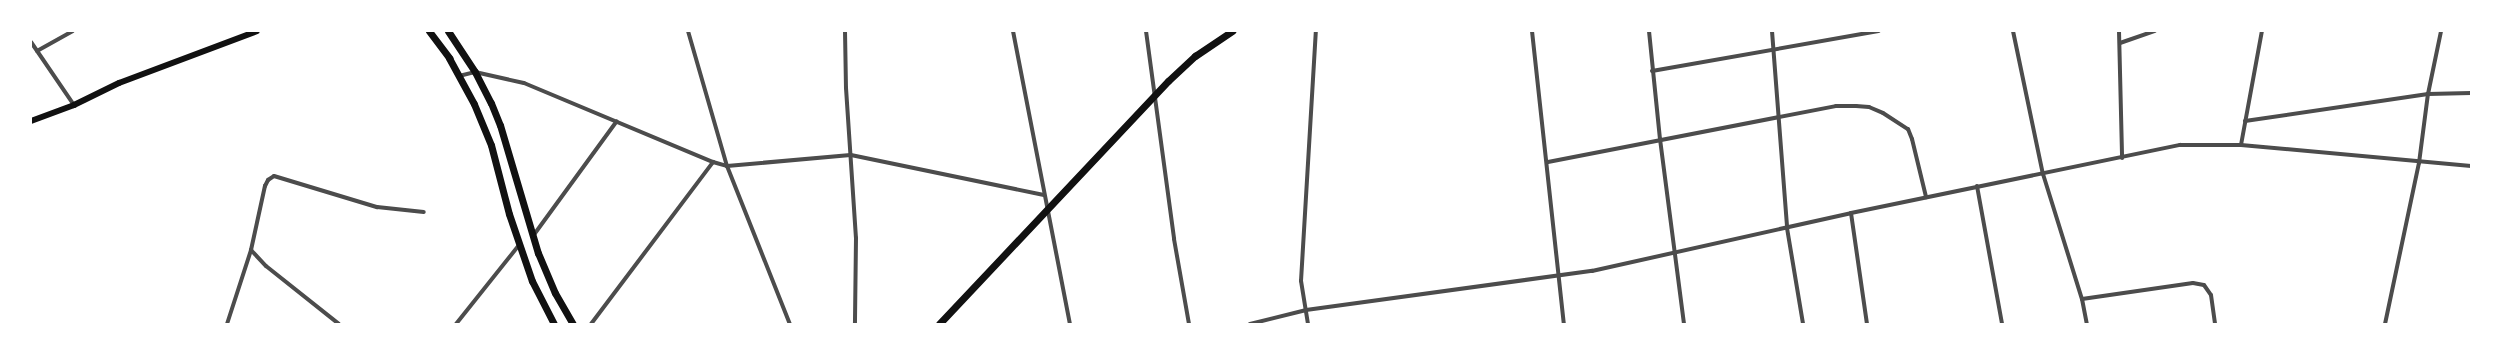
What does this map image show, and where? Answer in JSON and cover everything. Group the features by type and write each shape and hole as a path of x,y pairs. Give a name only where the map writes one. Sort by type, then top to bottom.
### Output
{"main road":[{"path":"31,121 74,105 119,83 257,31"},
{"path":"429,31 459,76 474,104 490,145 519,245 532,281 554,324"},
{"path":"448,31 475,72 500,125 533,236 546,274 574,324"},
{"path":"939,324 1155,96 1195,56 1232,31"}],"street":[{"path":"37,51 73,31"},
{"path":"688,31 727,166 790,324"},
{"path":"845,31 846,88 856,238 855,324"},
{"path":"1013,31 1044,195 1049,209 1070,324"},
{"path":"1146,31 1174,239 1189,324"},
{"path":"1308,324 1301,281 1316,31"},
{"path":"1532,31 1548,162 1564,324"},
{"path":"1649,31 1660,139 1676,252 1684,324"},
{"path":"1772,31 1787,228 1803,324"},
{"path":"1652,71 1719,57 1774,50 1878,31"},
{"path":"2013,31 2042,174 2082,299 2086,324"},
{"path":"2119,31 2122,158"},
{"path":"2120,43 2155,31"},
{"path":"2241,145 2262,31"},
{"path":"2385,324 2419,162 2428,94 2441,31"},
{"path":"31,42 74,105"},
{"path":"459,76 475,72 524,83 713,162 727,166 851,155 1044,195"},
{"path":"2245,121 2428,94 2471,93"},
{"path":"1548,162 1836,106 1869,107 1883,113 1908,129 1912,139 1926,197"},
{"path":"533,236 617,121"},
{"path":"1250,324 1306,310 1559,277 1787,228 1851,212 2180,145 2241,145 2471,166"},
{"path":"591,324 713,162"},
{"path":"227,324 251,250 265,186 268,180 274,176 377,207 424,212"},
{"path":"1977,186 2002,324"},
{"path":"1851,212 1867,324"},
{"path":"456,324 519,245"},
{"path":"251,250 266,266 339,324"},
{"path":"2082,299 2193,283 2204,285 2211,295 2215,324"}]}
